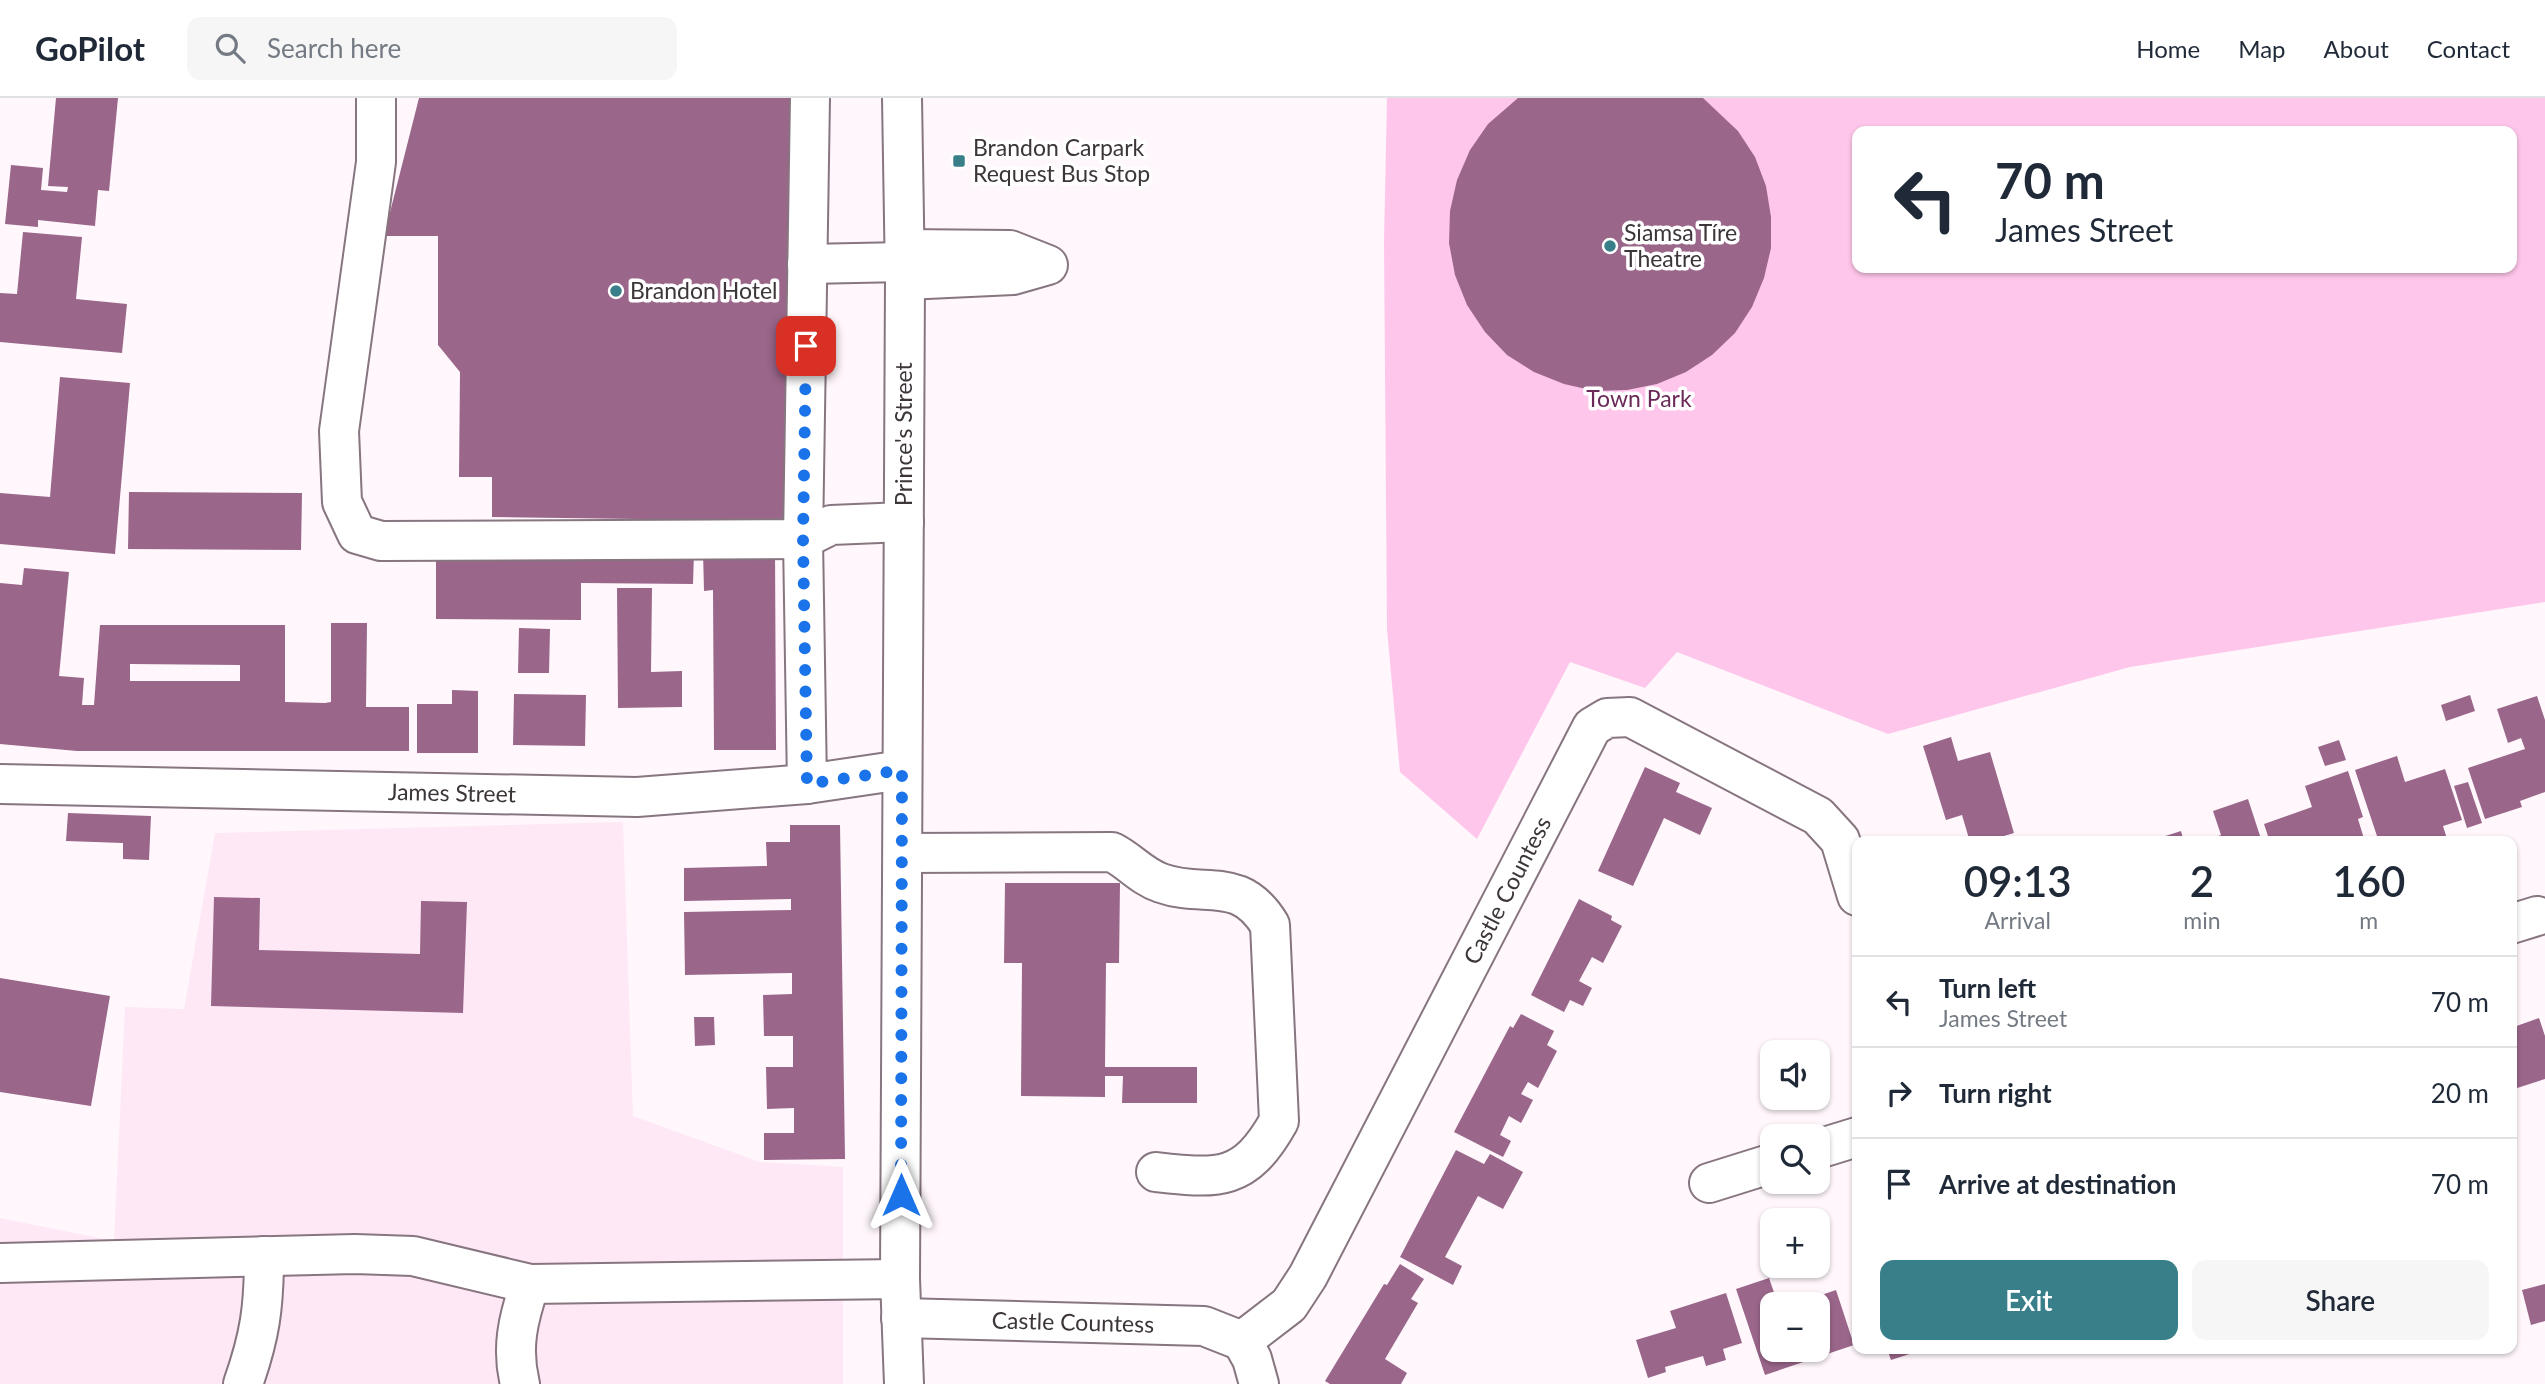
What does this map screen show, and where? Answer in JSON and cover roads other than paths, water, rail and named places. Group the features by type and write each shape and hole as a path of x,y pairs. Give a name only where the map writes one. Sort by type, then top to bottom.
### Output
{"street":[{"path":"376,98 375,176 339,431 342,502 357,534 381,541 803,539 831,524 904,522"},
{"path":"807,784 803,539 810,98"},
{"name":"Prince's Street","path":"902,98 904,522 900,1279 904,1384"},
{"path":"807,264 904,264"},
{"name":"Castle Countess","path":"901,1318 1204,1326 1242,1341 1289,1306 1308,1276 1592,727 1607,718 1630,717 1809,811 1840,840 1852,879"},
{"name":"James Street","path":"0,784 637,797 807,784 902,770"},
{"path":"903,853 1112,852 1129,861 1141,875 1164,885 1230,891 1259,906 1270,925 1279,1121 1264,1147 1234,1171 1208,1177 1156,1172"},
{"path":"1830,1145 1852,1139"},
{"path":"1709,1183 1760,1167"},
{"path":"0,1263 264,1256 412,1256 530,1284 900,1279"},
{"path":"243,1384 256,1347 264,1309 264,1256"},
{"path":"520,1384 514,1360 517,1322 530,1284"},
{"path":"1242,1341 1252,1359 1259,1384"}],"place":[{"name":"Brandon Carpark Request Bus Stop","path":"959,161"},
{"name":"Siamsa Tíre Theatre","path":"1610,246"},
{"name":"Brandon Hotel","path":"616,291"}],"park label":[{"name":"Town Park","path":"1639,399"}]}
